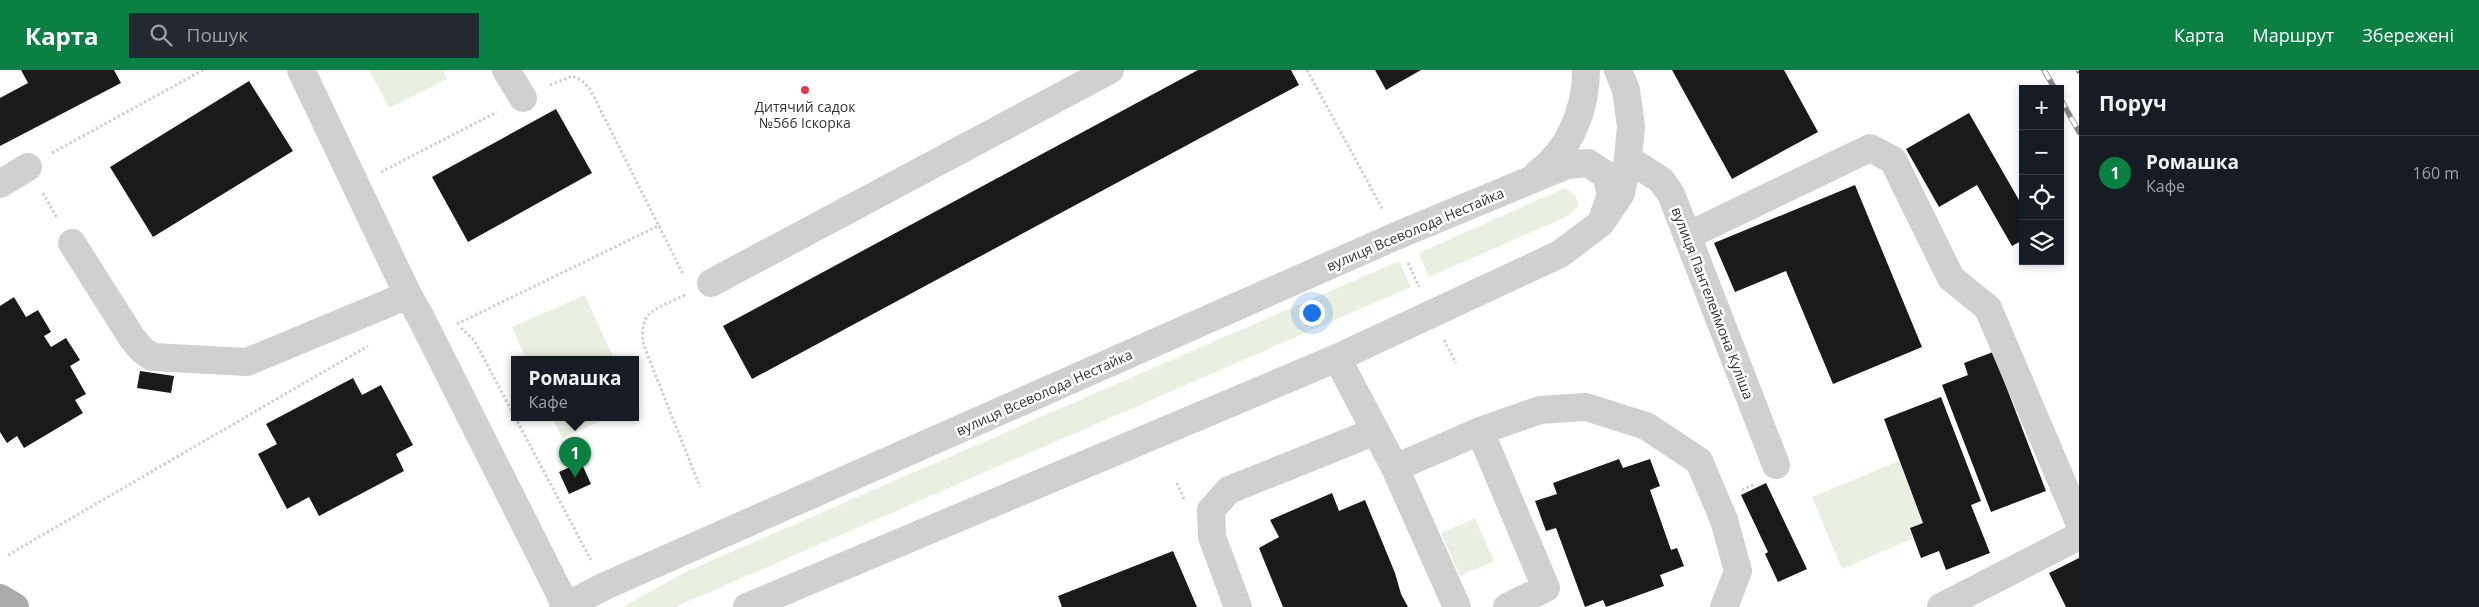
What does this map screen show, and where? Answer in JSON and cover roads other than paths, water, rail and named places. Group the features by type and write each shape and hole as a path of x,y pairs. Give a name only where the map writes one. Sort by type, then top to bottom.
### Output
{"main road":[{"path":"0,598 15,607"}],"street":[{"path":"301,70 408,294 565,607"},
{"path":"506,70 522,98"},
{"path":"702,287 1110,70"},
{"path":"1526,181 1550,164 1569,139 1582,107 1586,70"},
{"path":"747,607 1337,358 1560,254 1601,223 1621,193 1628,159 1631,126 1626,90 1618,70"},
{"path":"1687,236 1870,148 1893,160 1951,278 1988,308 2079,522"},
{"name":"вулиця Пантелеймона Куліша","path":"1628,159 1661,180 1671,194 1776,465"},
{"path":"1526,181 1567,164 1588,163 1606,175 1611,194 1601,223"},
{"path":"0,184 28,167"},
{"name":"вулиця Всеволода Нестайка","path":"565,607 623,578 1396,236 1526,181"},
{"path":"72,244 132,338 142,350 152,357 247,362 408,294"},
{"path":"1337,358 1395,468 1457,607"},
{"path":"1395,468 1480,431 1540,410 1586,407 1646,426 1699,461 1724,520 1738,571 1724,607"},
{"path":"1238,607 1212,537 1211,510 1229,490 1376,431"},
{"path":"1480,431 1546,588 1507,607"},
{"path":"1941,607 2079,536"}],"railway":[{"path":"2044,70 2053,85"},
{"path":"2064,105 2079,132"}],"place":[{"name":"Дитячий садок №566 Іскорка","path":"805,90"},
{"name":"Ромашка","path":"575,478"}]}
